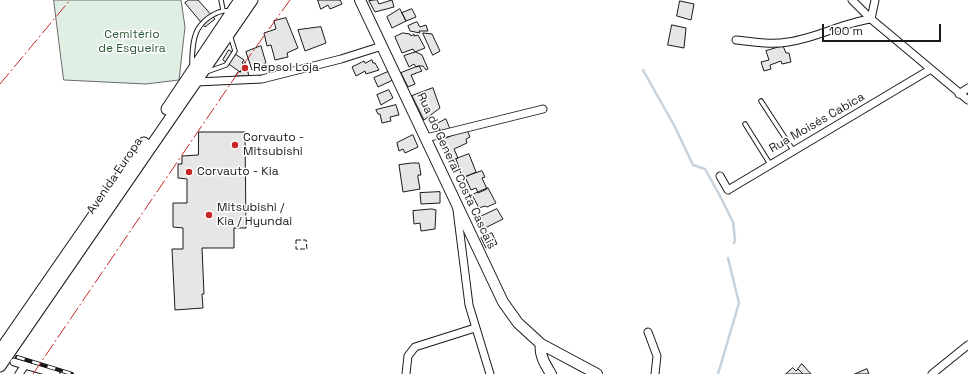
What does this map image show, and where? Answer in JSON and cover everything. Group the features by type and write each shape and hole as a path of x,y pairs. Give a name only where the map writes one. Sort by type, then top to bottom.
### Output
{"main road":[{"name":"Avenida Europa","path":"0,366 196,77 228,11 240,0"},
{"name":"Avenida Europa","path":"0,350 252,0"},
{"name":"Rua do General Costa Cascais","path":"360,0 503,302 518,323 541,344 597,374"},
{"path":"541,344 541,356 551,374"}],"street":[{"path":"852,0 871,19 968,100"},
{"path":"871,19 875,0"},
{"path":"736,40 766,43 788,42 852,21 871,19"},
{"path":"196,77 262,79 342,59 382,46"},
{"name":"Rua Moisés Cabica","path":"720,176 728,190 931,69"},
{"path":"959,94 968,88"},
{"path":"426,138 543,108"},
{"path":"455,198 468,305 490,374"},
{"path":"406,374 408,356 415,347 475,328"},
{"path":"648,332 657,356 655,374"},
{"path":"932,374 968,345"},
{"path":"14,362 56,374"},
{"path":"19,374 26,365"}],"lane":[{"path":"221,0 228,11 214,14 198,29 194,45 196,77 226,65 234,51 229,33"},
{"path":"761,101 793,150"},
{"path":"745,124 770,164"}],"green space":[{"name":"Cemitério de Esgueira","path":"54,0 181,0 185,27 179,80 146,84 64,80"}],"building":[{"path":"189,0 198,0 215,19 205,27 185,3"},
{"path":"318,0 340,0 342,4 330,9 328,5 321,9"},
{"path":"377,0 379,4 392,0 394,7 375,12 369,1"},
{"path":"680,1 694,4 691,20 677,16"},
{"path":"400,9 406,21 392,28 387,17"},
{"path":"412,9 416,17 406,21 402,13"},
{"path":"286,18 298,48 287,53 288,57 275,60 271,45 267,46 264,33 276,29 274,21"},
{"path":"417,22 420,27 426,25 428,31 419,31 420,33 410,31 408,26"},
{"path":"672,25 686,28 684,48 668,45"},
{"path":"321,27 326,43 305,51 298,30"},
{"path":"403,33 410,34 411,36 414,34 414,36 418,35 425,48 415,52 413,49 402,53 395,37"},
{"path":"423,33 432,34 440,51 433,55"},
{"path":"261,46 266,63 262,65 263,67 252,70 246,52"},
{"path":"783,46 786,53 789,53 791,62 782,64 781,61 770,65 771,69 764,71 761,62 769,60 766,51"},
{"path":"229,50 244,60 242,63 245,65 240,72 223,60"},
{"path":"416,52 422,55 428,69 426,70 423,66 416,67 414,64 409,67 404,56"},
{"path":"372,60 379,70 366,74 365,71 356,76 352,67 364,61 365,63"},
{"name":"Repsol Loja","path":"245,62 249,76 235,76 239,71 240,72"},
{"path":"419,66 422,71 411,75 415,84 408,87 401,73"},
{"path":"390,71 395,79 378,87 374,78"},
{"path":"433,88 440,108 424,120 412,96"},
{"path":"389,90 393,98 381,105 377,95"},
{"path":"396,105 399,115 390,117 391,121 382,123 380,114 378,114 376,110"},
{"path":"446,119 450,129 441,132 437,124"},
{"path":"467,130 470,137 466,139 467,143 454,149 458,158 450,161 442,140"},
{"name":"Mitsubishi / Kia / Hyundai","path":"199,132 245,132 246,228 234,228 234,248 202,248 204,294 202,294 203,308 175,310 172,249 183,249 183,228 173,227 173,203 187,203 187,179 178,178 178,164 182,164 182,156 198,155"},
{"path":"413,135 418,147 405,153 403,149 399,151 397,143"},
{"path":"469,154 476,172 465,177 461,174 456,159"},
{"path":"419,163 421,175 418,175 418,178 420,189 403,192 399,165"},
{"path":"482,171 485,177 482,178 487,189 478,193 476,188 471,190 465,177"},
{"path":"488,188 496,203 487,207 485,206 479,208 472,195"},
{"path":"440,192 440,203 421,204 420,193"},
{"path":"497,209 503,219 485,228 480,217"},
{"path":"436,210 435,229 421,231 420,223 414,224 413,211"},
{"path":"492,233 497,244 486,248 481,238"},
{"path":"802,364 811,374 803,374 798,369"},
{"path":"793,368 796,371 798,369 803,374 786,374"},
{"path":"867,369 869,374 855,374"}],"waterway":[{"path":"643,70 675,127 693,165 705,169 720,196 733,222 734,243"},
{"path":"718,374 739,303 728,258"}],"railway":[{"path":"17,357 72,374"}],"fence":[{"path":"296,240 306,240 307,249 296,249 296,240"}],"power":[{"path":"0,84 70,0"},
{"path":"33,374 246,61 290,0"}],"place":[{"name":"Repsol Loja","path":"245,68"},
{"name":"Corvauto - Mitsubishi","path":"235,145"},
{"name":"Corvauto - Kia","path":"189,172"},
{"name":"Mitsubishi / Kia / Hyundai","path":"209,215"}]}
